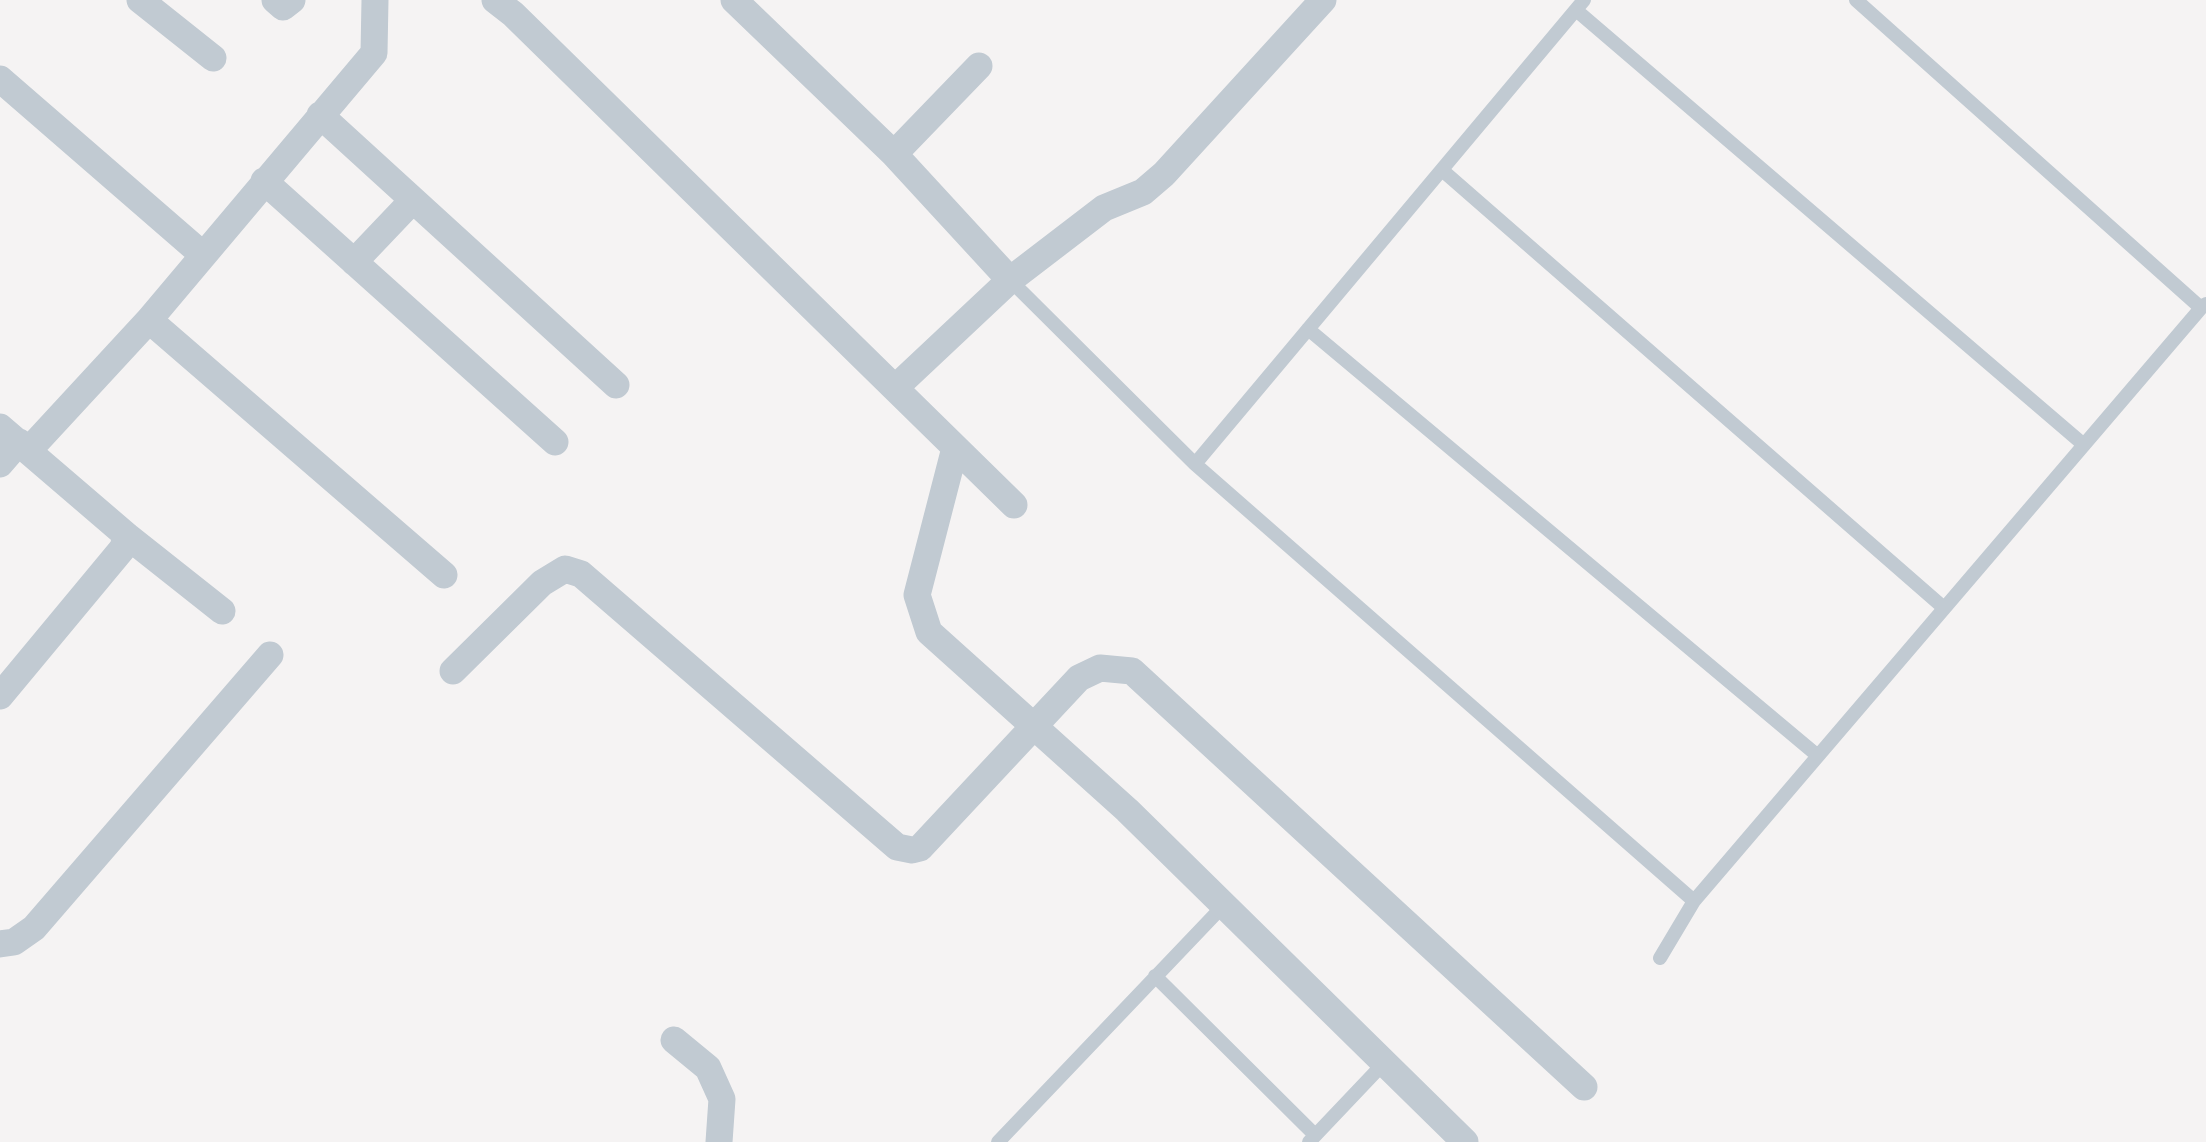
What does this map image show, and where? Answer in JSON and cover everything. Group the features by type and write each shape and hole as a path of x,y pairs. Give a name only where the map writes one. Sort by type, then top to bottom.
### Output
{"street":[{"path":"140,0 213,58"},
{"path":"275,0 283,7 292,0"},
{"path":"0,464 16,440 149,320 374,53 375,0"},
{"path":"734,0 894,154 1010,280"},
{"path":"894,388 1010,280 1104,208 1143,192 1157,180 1323,0"},
{"path":"512,5 1014,505"},
{"path":"894,154 980,66"},
{"path":"0,80 203,255"},
{"path":"320,115 616,385"},
{"path":"264,182 555,442"},
{"path":"354,262 413,200"},
{"path":"149,320 444,575"},
{"path":"16,440 126,535 222,611"},
{"path":"955,448 917,595 928,632 1127,810 1465,1142"},
{"path":"0,696 123,548 126,535"},
{"path":"453,671 542,583 566,569 581,574 897,847 912,850 920,848 1079,678 1100,668 1132,671 1584,1087"},
{"path":"0,944 15,942 34,928 270,655"},
{"path":"674,1040 708,1068 713,1078 722,1100 719,1142"}],"lane":[{"path":"1660,958 1694,901 2204,306 1856,0"},
{"path":"1195,464 1580,5 2084,445"},
{"path":"1442,170 1944,608"},
{"path":"1010,280 1195,464 1694,901"},
{"path":"1308,328 1818,756"},
{"path":"998,1142 1224,905"},
{"path":"1155,976 1312,1139 1384,1063"}]}
